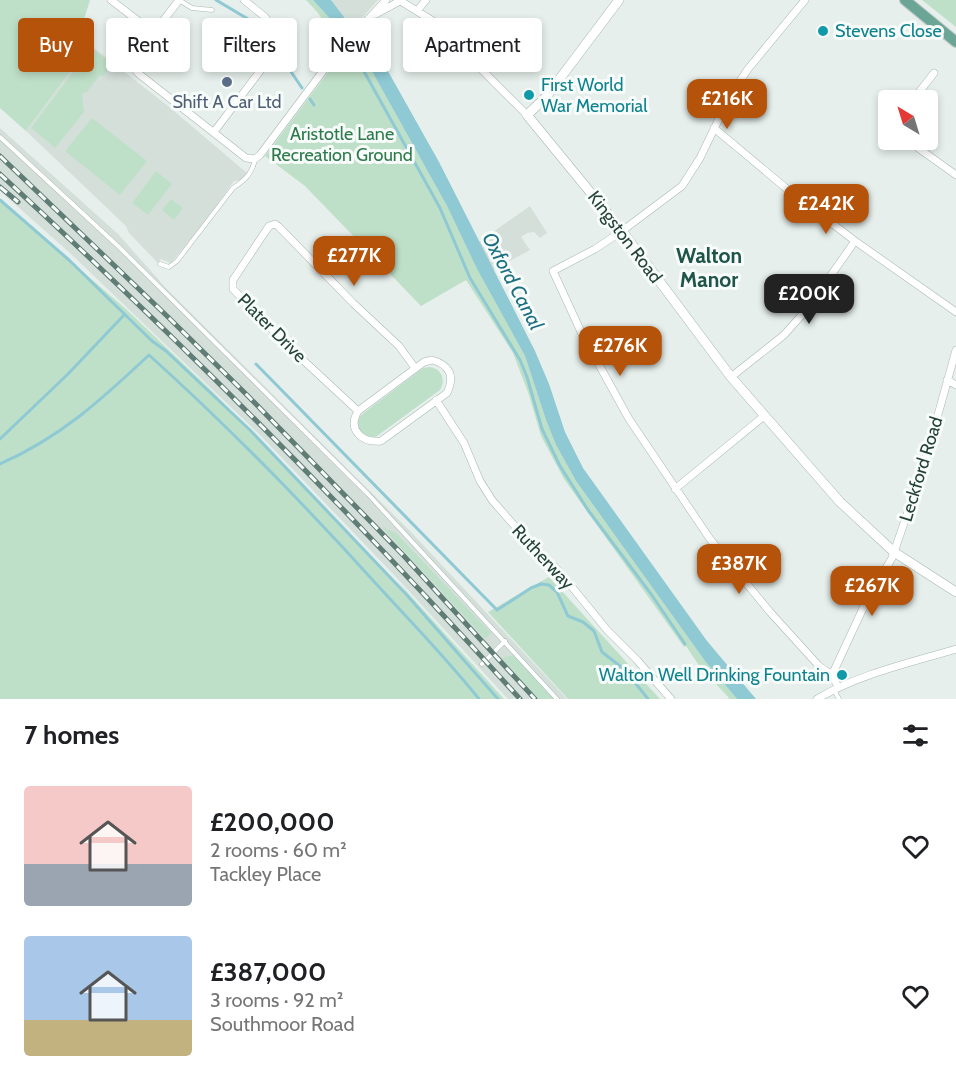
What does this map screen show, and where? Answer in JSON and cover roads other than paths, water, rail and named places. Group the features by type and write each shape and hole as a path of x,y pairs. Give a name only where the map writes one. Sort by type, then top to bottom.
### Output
{"main road":[{"path":"905,0 956,42"}],"street":[{"path":"111,0 134,18"},
{"path":"165,18 179,0"},
{"path":"244,0 266,18"},
{"path":"368,18 386,0"},
{"path":"527,115 546,97 619,0"},
{"path":"805,0 748,69 730,96 700,158 682,186 622,231 553,272 582,334 628,419 675,489 710,539 770,612 819,666 832,675 836,688"},
{"path":"369,18 400,1"},
{"name":"Kingston Road","path":"400,1 433,21 527,115 622,231 731,377 840,502 894,552 956,592"},
{"path":"417,11 425,1"},
{"path":"137,72 246,158 255,159 322,72"},
{"path":"214,132 259,72"},
{"path":"921,90 934,73"},
{"path":"714,128 855,242 956,312"},
{"path":"921,150 956,176"},
{"name":"Plater Drive","path":"358,411 289,347 233,289 233,280 269,226 274,224 279,227 353,303 399,346 415,368"},
{"path":"731,377 784,335 808,308 855,242"},
{"name":"Leckford Road","path":"832,675 865,604 894,552 924,465 956,350"},
{"path":"432,360 443,363 450,373 451,384 447,393 381,441 363,440 357,434 354,424 358,411 415,368 432,360"},
{"path":"947,380 956,385"},
{"name":"Rutherway","path":"436,400 465,443 480,481 492,500 541,556 555,567 607,630 671,699"},
{"path":"675,489 764,416"},
{"path":"817,699 836,688 956,649"}],"lane":[{"path":"179,0 192,8 212,10"},
{"path":"0,137 119,247 360,486 557,699"},
{"path":"160,264 169,267 177,261 233,188 245,181 252,170 255,159"},
{"path":"482,664 505,642"},
{"path":"836,688 839,699"}],"water":[{"name":"Oxford Canal","path":"313,0 331,0 345,18 330,18"},
{"name":"Oxford Canal","path":"372,72 388,72 439,162 535,351 565,432 583,468 707,641 756,699 737,699 705,661 576,481 556,445 525,356 477,269 447,206"}],"waterway":[{"path":"216,0 260,26 302,88"},
{"path":"364,72 440,208 470,278 520,360 542,429 560,466 588,510 685,644"},
{"path":"310,99 314,105"},
{"path":"0,200 69,260 152,341 166,351 250,430 405,593 498,699"},
{"path":"0,439 68,374 125,314"},
{"path":"0,464 61,430 97,402 149,355 296,497 430,642 479,699"},
{"path":"256,364 497,610 531,588 541,584 549,585 557,592 568,616 583,622 594,631 602,652 625,670 648,699"}],"railway":[{"path":"0,156 248,396 403,555 535,699"},
{"path":"0,174 266,430 395,563 520,699"},
{"path":"0,187 18,202"}],"place":[{"name":"Stevens Close","path":"823,31"},
{"name":"Shift A Car Ltd","path":"227,82"},
{"name":"First World War Memorial","path":"529,95"},
{"name":"Walton Well Drinking Fountain","path":"842,675"}],"district":[{"name":"Walton Manor","path":"709,267"}],"park label":[{"name":"Aristotle Lane Recreation Ground","path":"342,144"}]}
